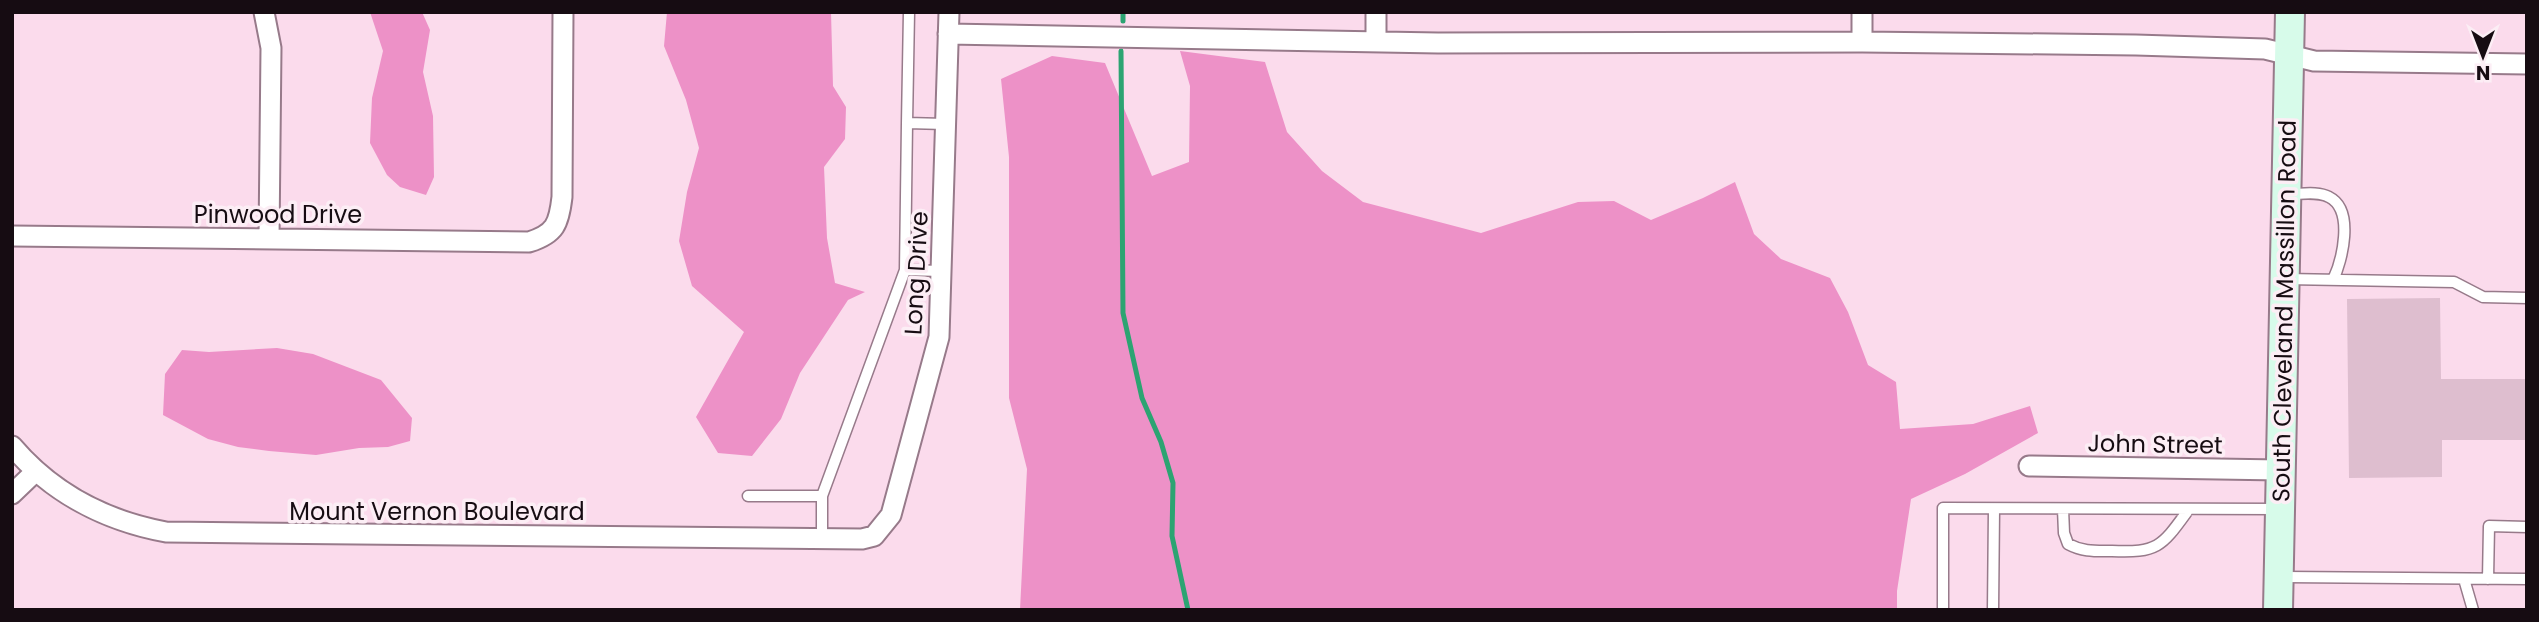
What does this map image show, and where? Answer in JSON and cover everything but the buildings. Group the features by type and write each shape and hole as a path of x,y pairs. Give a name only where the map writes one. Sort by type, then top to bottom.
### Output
{"main road":[{"name":"South Cleveland Massillon Road","path":"2278,610 2290,12"}],"street":[{"path":"264,12 271,48 269,239"},
{"name":"Pinwood Drive","path":"12,236 529,242 544,237 557,223 561,210 564,12"},
{"name":"Long Drive","path":"883,527 891,515 939,337 949,12"},
{"path":"1376,12 1376,41"},
{"path":"1862,12 1862,42"},
{"path":"948,34 1376,41 1862,42 2238,47 2289,53 2314,61 2527,64"},
{"name":"Mount Vernon Boulevard","path":"12,446 35,472 104,515 133,526 166,532 862,539 874,536 883,527"},
{"name":"John Street","path":"2029,466 2280,470"},
{"path":"12,494 35,472"}],"lane":[{"path":"822,539 822,496 905,270 909,12"},
{"path":"907,123 945,124"},
{"path":"2286,195 2320,195 2330,197 2336,203 2343,217 2344,244 2333,280"},
{"path":"905,270 941,271"},
{"path":"2284,279 2454,282 2483,297 2527,298"},
{"path":"748,496 822,496"},
{"path":"1943,610 1943,508 2279,509"},
{"path":"1993,610 1994,509"},
{"path":"2063,509 2064,533 2068,544 2081,551 2140,552 2153,549 2168,538 2189,509"},
{"path":"2488,579 2489,526 2527,527"},
{"path":"2278,577 2527,579"},
{"path":"2464,579 2473,610"}],"shaded area":[{"path":"370,12 422,12 430,30 423,72 433,116 434,177 426,195 400,187 387,175 370,143 372,98 383,51"},
{"path":"667,12 831,12 833,86 846,107 845,139 824,167 827,238 835,283 865,292 848,300 800,373 781,419 752,456 718,453 696,417 744,332 692,286 679,241 687,192 699,148 686,100 664,46"},
{"path":"1180,51 1265,62 1287,132 1322,171 1363,202 1481,233 1578,202 1614,201 1651,220 1735,182 1754,234 1781,259 1830,278 1848,312 1868,365 1896,382 1900,429 1973,424 2030,406 2038,433 1965,474 1911,499 1897,591 1897,610 1020,610 1027,469 1009,398 1009,157 1001,79 1052,56 1105,63 1152,176 1189,162 1190,86"},
{"path":"277,348 313,354 381,380 412,418 410,441 388,447 359,448 316,455 269,451 208,439 163,415 165,374 182,350 209,352"}],"waterway":[{"path":"1123,12 1123,21"},
{"path":"1121,51 1123,313 1142,398 1161,442 1173,483 1172,536 1188,610"}]}
